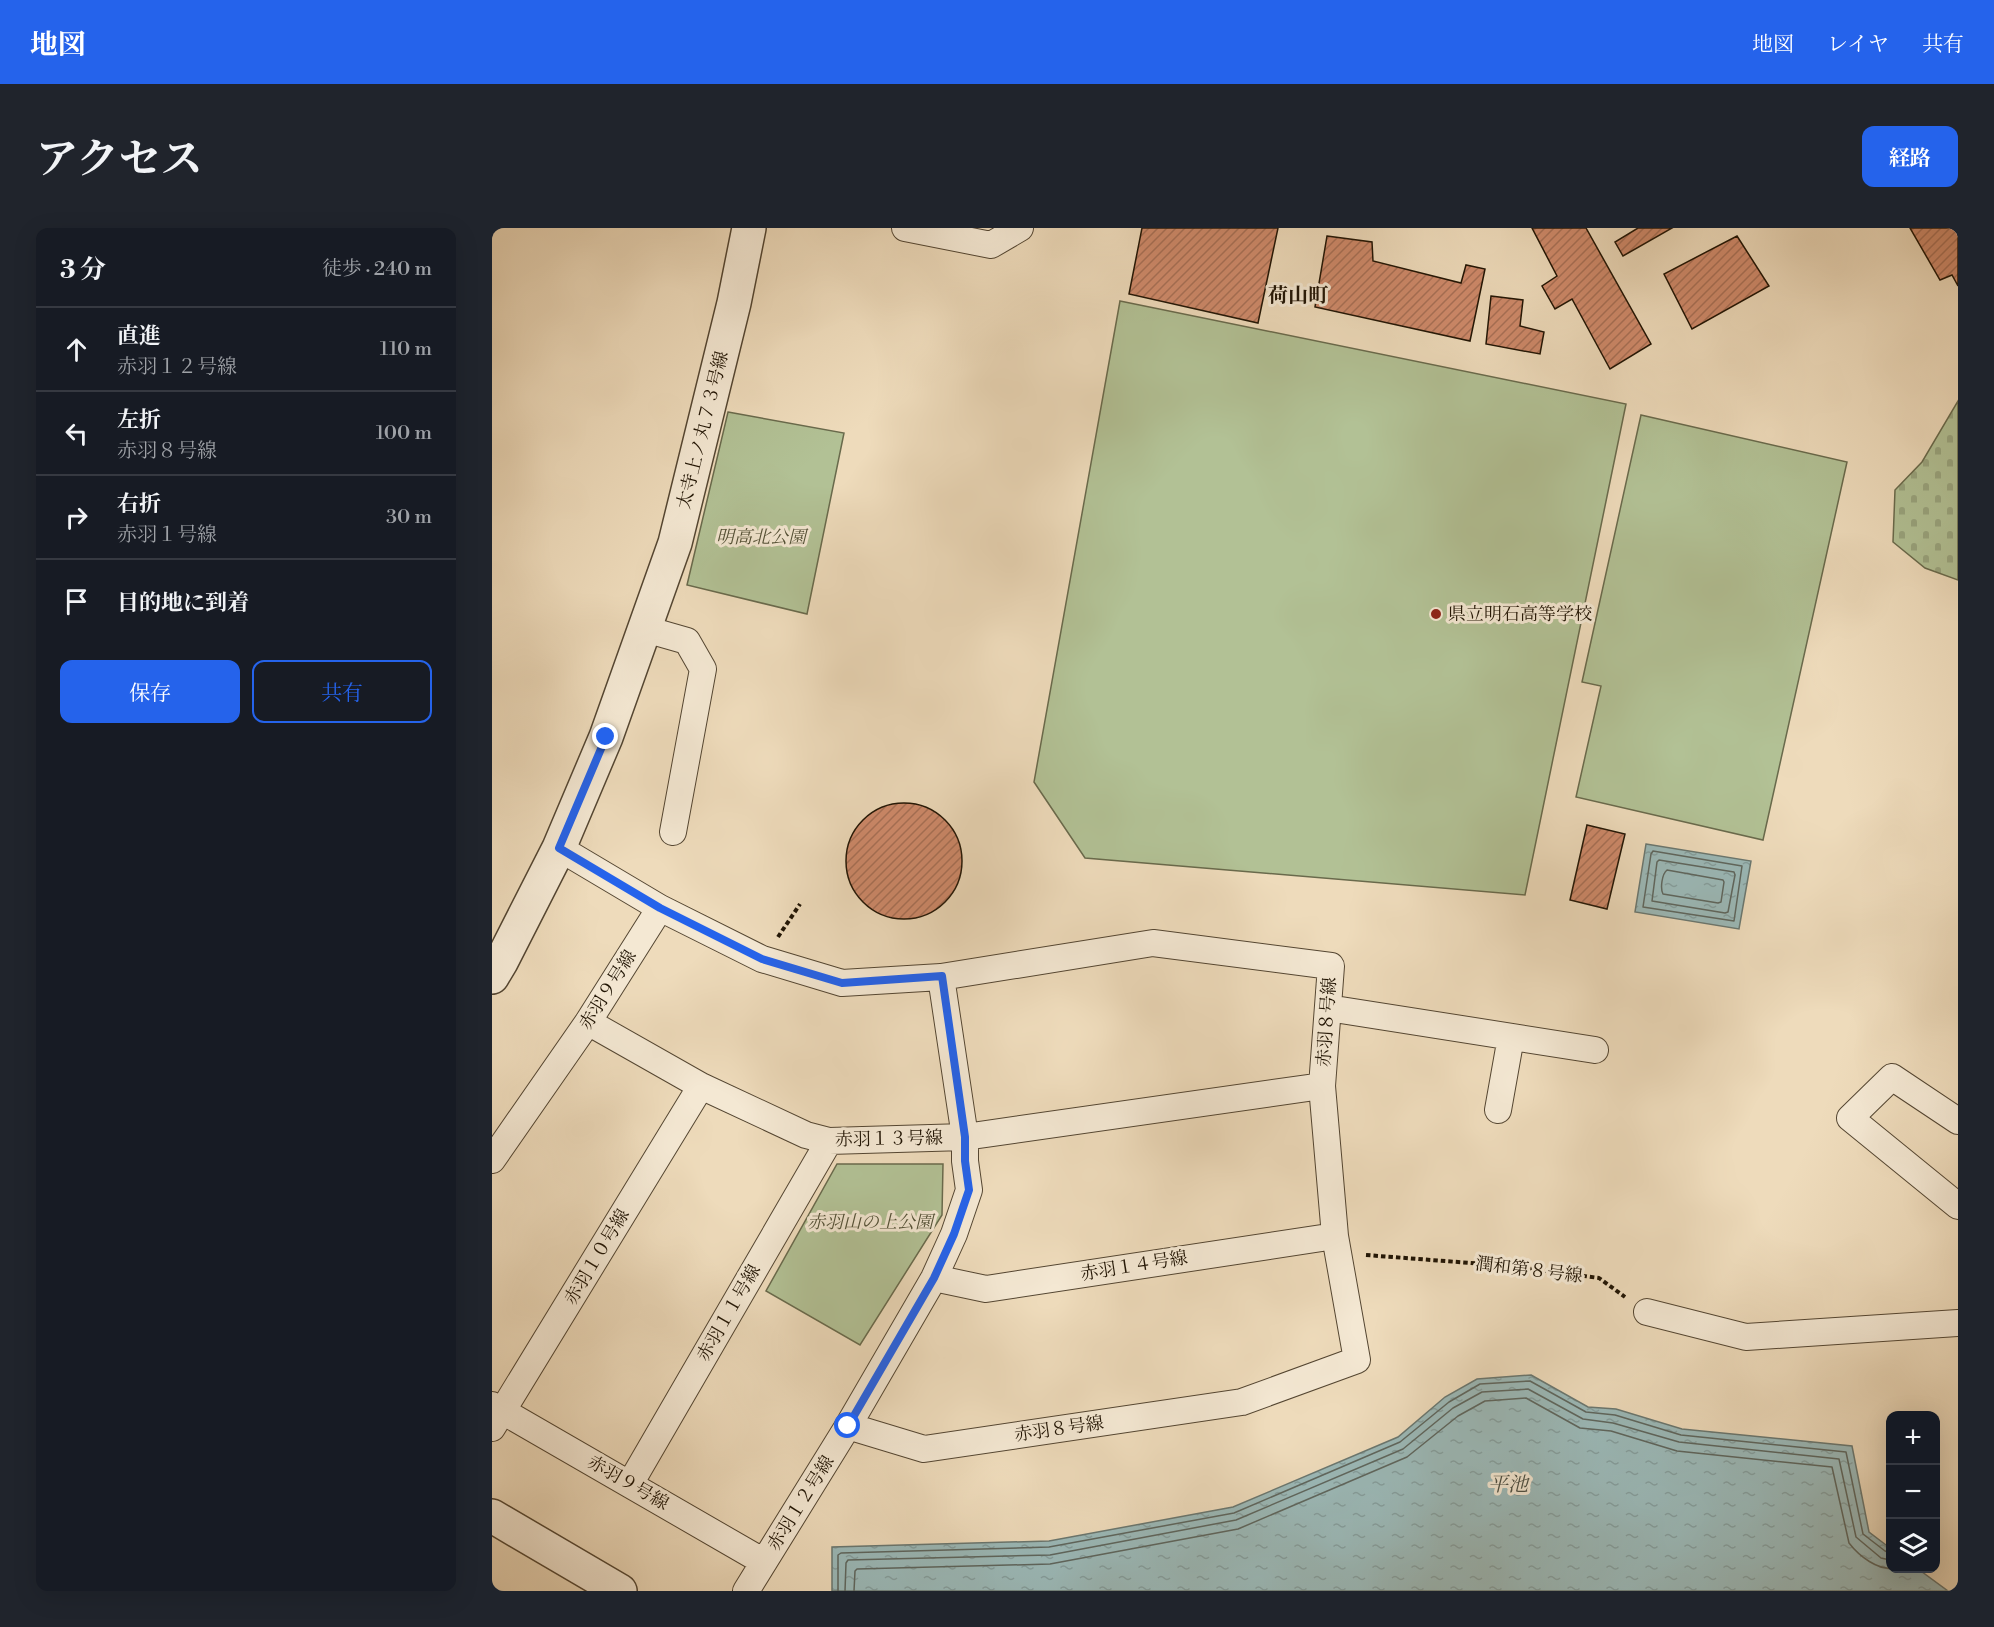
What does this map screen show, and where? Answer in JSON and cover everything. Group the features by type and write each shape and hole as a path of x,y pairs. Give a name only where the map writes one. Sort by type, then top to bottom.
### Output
{"street":[{"name":"太寺上ノ丸７３号線","path":"492,977 559,848 606,737 675,543 734,303 749,228"},
{"path":"905,228 991,245 1020,228"},
{"path":"645,629 687,641 703,669 673,832"},
{"name":"赤羽８号線","path":"559,848 660,908 762,959 842,983 942,976 1153,943 1331,966 1322,1086 1337,1245 1357,1360 1242,1402 924,1449 848,1426"},
{"name":"赤羽９号線","path":"492,1160 588,1022 660,908"},
{"name":"赤羽１２号線","path":"746,1591 848,1426 934,1278 954,1234 969,1190 965,1161 965,1137 942,976"},
{"path":"1328,1008 1595,1050"},
{"name":"赤羽１３号線","path":"588,1022 701,1086 806,1135 829,1141 965,1137 1322,1086"},
{"path":"1498,1110 1511,1037"},
{"path":"1958,1121 1892,1077 1850,1118 1958,1206"},
{"name":"赤羽１０号線","path":"496,1415 701,1086"},
{"name":"赤羽１１号線","path":"630,1484 829,1141"},
{"name":"赤羽１４号線","path":"934,1278 986,1289 1337,1245"},
{"path":"1647,1312 1746,1336 1958,1323"},
{"name":"赤羽９号線","path":"496,1415 630,1484 764,1562"},
{"path":"492,1516 620,1591"}],"path":[{"path":"762,959 800,904"},
{"name":"潤和第８号線","path":"1337,1245 1599,1278 1647,1312"}],"green space":[{"path":"1120,301 1626,404 1525,895 1085,858 1034,782"},
{"path":"1958,401 1958,580 1925,568 1893,542 1895,490 1922,462"},
{"name":"明高北公園","path":"728,412 844,433 807,614 687,585"},
{"path":"1641,415 1847,462 1763,840 1576,797 1601,686 1582,682"},
{"name":"赤羽山の上公園","path":"837,1164 943,1164 942,1215 860,1345 766,1291"}],"water":[{"path":"1646,844 1751,861 1739,929 1635,912"},
{"name":"平池","path":"1531,1375 1588,1407 1616,1409 1682,1429 1852,1446 1869,1532 1886,1545 1886,1573 1923,1573 1948,1591 832,1591 832,1547 1049,1541 1233,1507 1398,1437 1445,1397 1477,1379"}],"building":[{"path":"1142,228 1278,228 1258,323 1129,294"},
{"path":"1532,228 1586,228 1651,344 1610,369 1572,299 1555,309 1542,286 1557,276"},
{"path":"1638,228 1672,228 1623,256 1615,242"},
{"path":"1910,228 1958,228 1958,286 1952,275 1940,280"},
{"path":"1327,236 1372,242 1373,261 1461,283 1466,265 1485,269 1470,341 1315,307"},
{"path":"1737,236 1769,286 1692,329 1664,274"},
{"path":"1491,296 1523,300 1520,326 1544,332 1540,354 1486,344"},
{"path":"904,803 926,807 945,820 958,839 962,861 958,883 945,902 926,915 904,919 882,915 863,902 850,883 846,861 850,839 863,820 882,807"},
{"path":"1587,825 1625,834 1607,909 1570,900"}],"place":[{"name":"県立明石高等学校","path":"1436,614"}],"district":[{"name":"荷山町","path":"1298,296"}],"route":[{"path":"606,737 559,848 660,908 762,959 842,983 942,976 965,1137 965,1161 969,1190 954,1234 934,1278 848,1426"}]}
